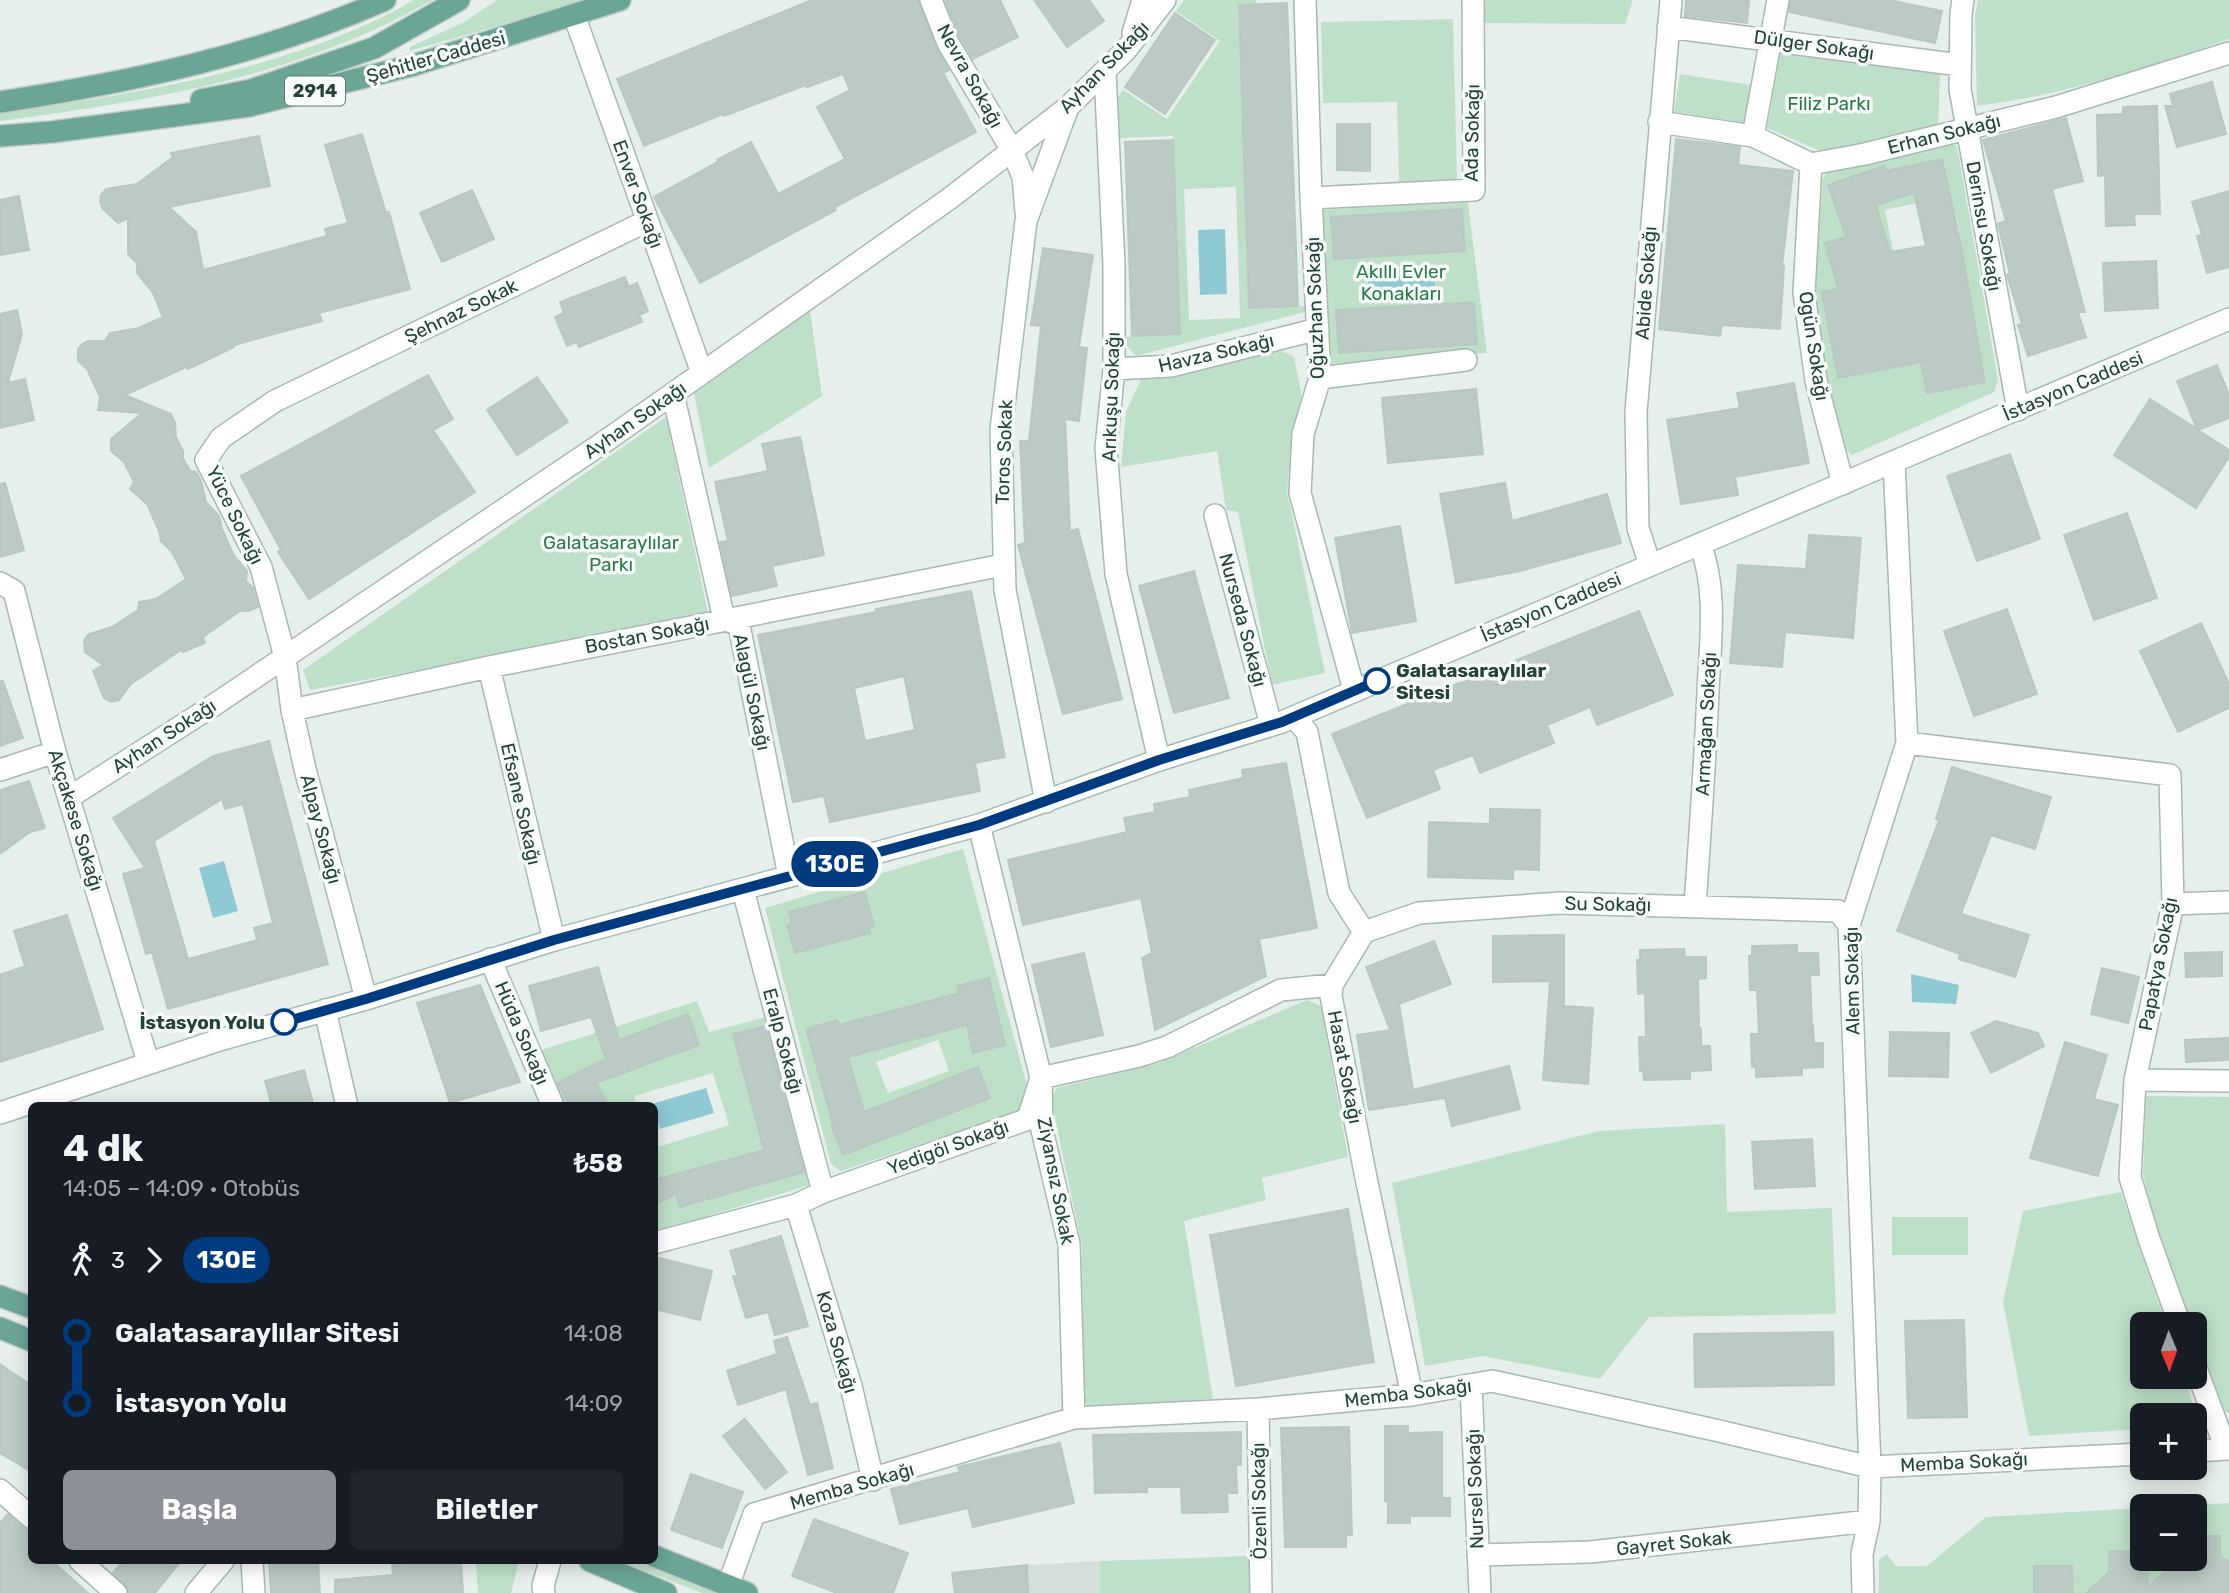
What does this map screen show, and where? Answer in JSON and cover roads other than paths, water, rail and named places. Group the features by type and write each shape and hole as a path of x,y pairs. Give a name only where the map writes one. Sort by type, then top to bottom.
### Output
{"main road":[{"path":"0,102 119,82 261,47 330,24 385,0"},
{"path":"52,132 263,86 374,48 459,0"},
{"name":"Şehitler Caddesi","path":"0,136 52,132 249,106 414,65 620,0"},
{"path":"0,1296 28,1306"},
{"path":"1,1330 28,1339"},
{"path":"658,1558 737,1589"},
{"path":"597,1564 666,1593"}],"street":[{"name":"Nevra Sokağı","path":"931,0 948,43 1012,150 1023,177 1026,221"},
{"path":"1125,51 1131,27 1131,0"},
{"path":"1125,51 1143,0"},
{"path":"1125,51 1156,0"},
{"name":"Ayhan Sokağı","path":"70,797 285,657 673,394 949,199 1068,107 1125,51 1165,0"},
{"name":"Oğuzhan Sokağı","path":"1305,0 1320,378 1303,434 1300,493 1354,690"},
{"name":"Ada Sokağı","path":"1311,198 1474,190 1473,0"},
{"name":"Abide Sokağı","path":"1650,565 1638,528 1636,412 1671,0"},
{"path":"1753,136 1778,0"},
{"name":"Derinsu Sokağı","path":"1964,0 1961,13 1960,65 1966,128 2018,410"},
{"name":"Enver Sokağı","path":"574,15 702,373"},
{"name":"Dülger Sokağı","path":"1668,27 1960,65"},
{"name":"Erhan Sokağı","path":"1811,164 1865,155 2056,107 2229,53"},
{"name":"Arıkuşu Sokağı","path":"1105,71 1114,265 1114,369 1106,448 1115,573 1159,760"},
{"name":"Toros Sokak","path":"1046,802 1005,590 1001,429 1026,221 1068,107"},
{"path":"1659,122 1753,136 1811,164"},
{"name":"Ogün Sokağı","path":"1811,164 1804,293 1816,381 1843,484"},
{"name":"Şehnaz Sokak","path":"275,401 647,221"},
{"name":"İstasyon Caddesi","path":"35,1102 148,1062 366,999 554,940 979,825 1159,760 1294,717 2229,318"},
{"name":"Havza Sokağı","path":"1114,369 1171,366 1318,329"},
{"path":"1320,378 1466,360"},
{"name":"Alagül Sokağı","path":"673,394 724,619 739,625 789,876"},
{"name":"Yüce Sokağı","path":"275,401 220,438 206,460 261,567 285,657"},
{"name":"Alem Sokağı","path":"1863,1593 1862,1554 1869,1521 1870,1467 1849,925 1907,743 1894,463"},
{"name":"Nurseda Sokağı","path":"1215,515 1271,725"},
{"name":"Armağan Sokağı","path":"1695,906 1712,611 1707,563 1700,544"},
{"name":"Bostan Sokağı","path":"292,710 724,619 1003,565"},
{"name":"Akçakese Sokağı","path":"0,583 13,590 55,751 148,1062"},
{"name":"Alpay Sokağı","path":"285,657 292,710 305,769 366,999"},
{"name":"Efsane Sokağı","path":"489,667 554,940"},
{"path":"1294,717 1307,732 1339,893 1364,932"},
{"name":"Papatya Sokağı","path":"1907,743 2171,775 2173,904 2135,1080 2130,1177 2175,1312"},
{"path":"0,770 55,751"},
{"name":"Ziyansız Sokak","path":"979,825 1041,1077 1042,1130 1069,1244 1074,1418"},
{"name":"Eralp Sokağı","path":"743,890 823,1192"},
{"path":"2173,904 2229,902"},
{"name":"Su Sokağı","path":"1364,932 1419,913 1560,903 1838,911 1849,925"},
{"name":"Hasat Sokağı","path":"1364,932 1332,985 1331,996 1363,1165 1412,1395"},
{"name":"Hüda Sokağı","path":"490,959 551,1102"},
{"path":"1041,1077 1139,1056 1167,1047 1280,990 1332,985"},
{"path":"325,1010 346,1102"},
{"name":"Yedigöl Sokağı","path":"658,1242 796,1205 823,1192 1028,1119 1041,1077"},
{"path":"2135,1080 2229,1081"},
{"name":"İstasyon Caddesi","path":"4,1113 28,1104"},
{"name":"Koza Sokağı","path":"796,1205 851,1386 873,1480"},
{"name":"Memba Sokağı","path":"737,1589 754,1514 1074,1418 1258,1409 1412,1395 1492,1381 1870,1467 2130,1455"},
{"name":"Nursel Sokağı","path":"1471,1385 1480,1593"},
{"path":"2204,1390 2227,1449 2207,1450"},
{"name":"Özenli Sokağı","path":"1258,1409 1261,1593"},
{"path":"0,1490 28,1514"},
{"name":"Gayret Sokak","path":"1478,1555 1590,1552 1869,1521"},
{"path":"83,1564 116,1593"},
{"path":"196,1593 220,1564"},
{"path":"252,1564 254,1593"},
{"path":"544,1593 543,1586 550,1564"}],"water":[{"path":"1225,229 1227,294 1200,295 1198,230"},
{"path":"1434,268 1435,286 1368,289 1368,272"},
{"path":"224,861 238,911 213,918 199,868"},
{"path":"1911,974 1959,985 1956,1004 1912,1002"},
{"path":"706,1088 714,1113 660,1129 658,1102"}],"place":[{"name":"Galatasaraylılar Sitesi","path":"1377,681"},
{"name":"İstasyon Yolu","path":"284,1022"}],"park label":[{"name":"Filiz Parkı","path":"1829,103"},
{"name":"Akıllı Evler Konakları","path":"1401,282"},
{"name":"Galatasaraylılar Parkı","path":"611,553"}]}
